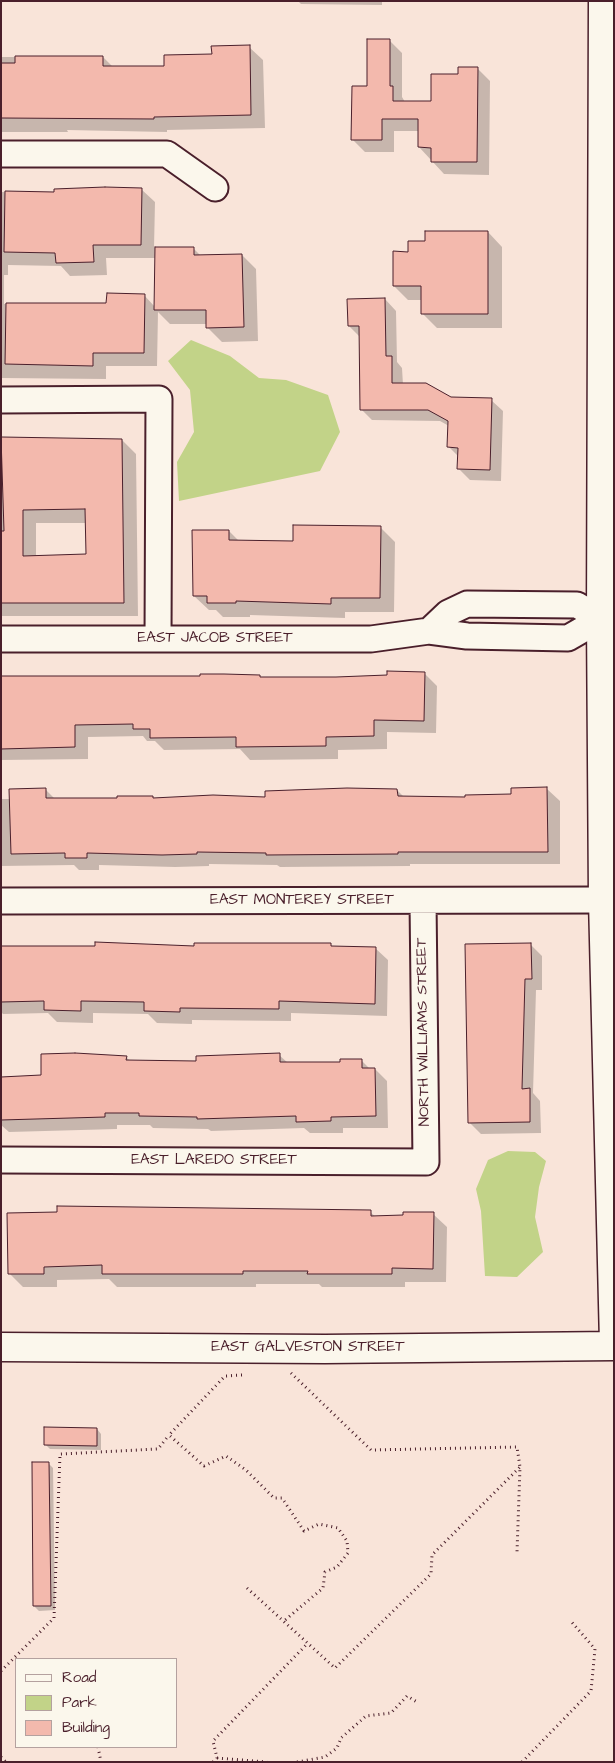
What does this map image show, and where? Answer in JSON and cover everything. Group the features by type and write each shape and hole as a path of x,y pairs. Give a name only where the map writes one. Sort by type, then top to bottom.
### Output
{"main road":[{"path":"603,1 608,58 607,621 602,900 614,1345"},
{"name":"EAST GALVESTON STREET","path":"1,1347 325,1349 614,1345"}],"street":[{"path":"1,154 167,154 215,188"},
{"path":"1,400 159,399 158,639"},
{"path":"429,631 448,613 467,604 577,605 607,621"},
{"name":"EAST JACOB STREET","path":"1,639 372,639 429,631 467,636 568,638 607,621"},
{"name":"EAST MONTEREY STREET","path":"1,901 602,900"},
{"name":"NORTH WILLIAMS STREET","path":"422,901 426,1162"},
{"name":"EAST LAREDO STREET","path":"1,1160 426,1162"}],"path":[{"path":"281,1374 291,1373 372,1450 517,1447 520,1468 517,1552"},
{"path":"1,1670 54,1618 60,1454 158,1449 224,1376 243,1375"},
{"path":"170,1435 204,1466 226,1456 246,1470 274,1498 282,1498 304,1531 319,1524 338,1528 347,1541 348,1553 336,1567 325,1572 323,1588 284,1621"},
{"path":"247,1588 335,1668 430,1574 432,1555 520,1468"},
{"path":"522,1762 592,1691 594,1649 570,1620"},
{"path":"217,1758 213,1740 308,1643"},
{"path":"297,1762 325,1757 337,1748 341,1738 366,1716 391,1713 407,1696 417,1702"},
{"path":"98,1748 101,1762"},
{"path":"1,1757 6,1762"},
{"path":"213,1762 217,1758 267,1762"}],"green space":[{"path":"191,340 230,356 259,378 286,380 328,395 340,432 320,471 179,501 177,462 194,432 190,390 168,361"},
{"path":"508,1151 535,1152 546,1161 539,1187 535,1217 543,1252 517,1277 485,1276 481,1211 476,1189 488,1160"}],"building":[{"path":"367,39 390,39 390,86 393,86 393,101 431,101 431,74 458,74 458,67 478,67 477,162 431,162 431,148 418,147 418,119 382,119 382,140 351,140 352,86 367,86"},
{"path":"250,45 251,115 154,117 154,119 1,118 1,63 15,63 15,56 103,56 103,66 164,66 164,55 212,54 211,46"},
{"path":"142,188 141,245 93,245 94,262 56,263 55,253 4,252 5,191 54,192 54,189"},
{"path":"425,231 488,231 488,314 421,314 421,286 393,286 393,251 408,252 408,241 425,241"},
{"path":"155,247 194,247 194,255 242,254 244,327 206,328 206,310 154,310"},
{"path":"107,293 145,294 144,353 93,353 93,366 5,364 6,303 106,303"},
{"path":"385,298 386,356 392,356 392,383 426,383 451,397 492,398 490,470 457,469 458,448 447,447 448,421 428,410 360,410 359,326 348,326 347,299"},
{"path":"1,437 122,439 124,603 1,603 1,531 4,531","holes":["85,509 86,554 23,556 23,510"]},
{"path":"293,525 381,526 380,598 331,598 331,604 236,601 236,603 207,603 207,596 193,596 192,530 229,530 229,540 293,541"},
{"path":"387,671 425,672 424,721 374,720 374,736 326,737 326,746 236,747 236,737 150,738 150,729 133,729 133,724 75,725 75,747 1,749 1,676 200,676 200,674 224,674 260,675 260,677 336,677 387,675"},
{"path":"547,787 548,852 398,852 398,854 266,855 266,853 197,852 197,854 162,855 87,853 87,858 65,858 65,853 11,854 9,789 46,788 46,798 153,796 153,798 213,795 265,797 265,791 347,788 397,789 398,796 465,797 465,795 511,794 511,788"},
{"path":"95,942 194,946 194,943 331,943 331,946 376,947 375,1004 279,1001 279,1009 180,1008 180,1012 144,1011 144,1002 81,1001 81,1011 44,1010 44,1001 1,1002 1,946 95,946"},
{"path":"531,943 532,979 525,979 522,1089 530,1088 530,1122 468,1123 465,944"},
{"path":"75,1053 127,1056 126,1060 196,1061 196,1056 280,1053 280,1062 340,1062 340,1059 362,1059 362,1068 375,1068 376,1116 331,1117 331,1121 296,1122 296,1116 197,1119 197,1117 139,1116 139,1113 105,1113 105,1117 1,1120 1,1077 41,1075 41,1054"},
{"path":"57,1206 371,1210 371,1216 403,1215 403,1212 434,1212 433,1269 392,1268 392,1274 307,1274 308,1271 243,1271 243,1274 102,1274 102,1265 44,1267 44,1274 8,1274 7,1213 57,1212"},
{"path":"44,1427 97,1428 97,1446 44,1445"},
{"path":"32,1462 49,1462 51,1606 33,1606"}]}
